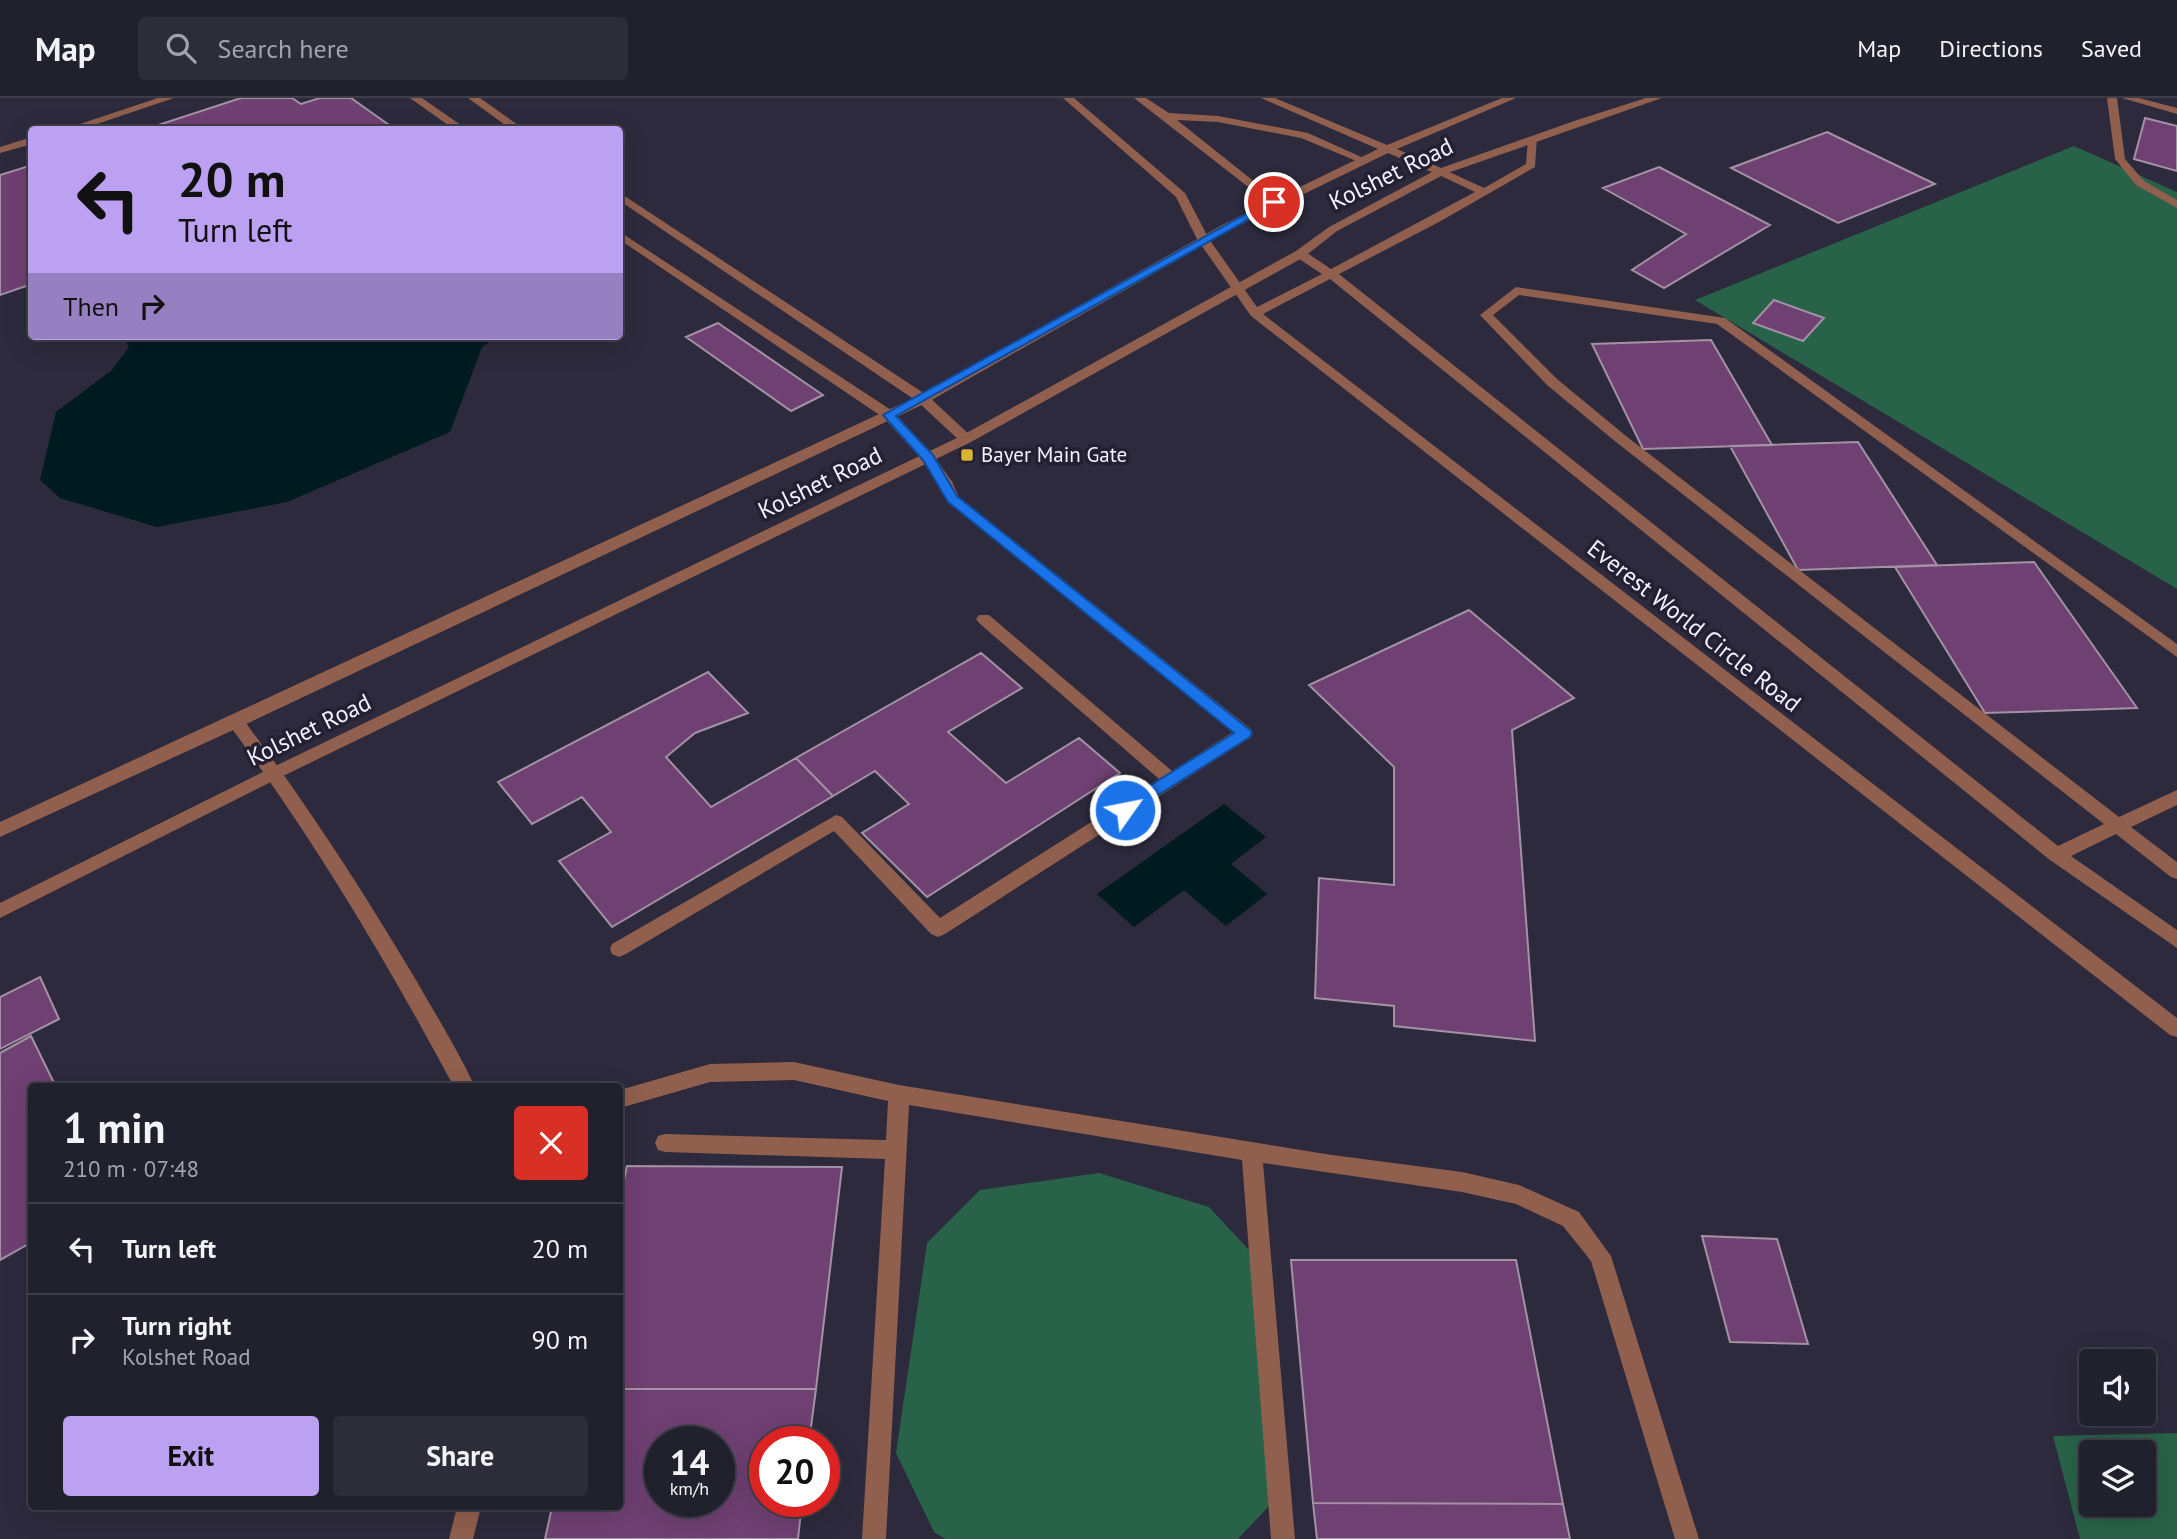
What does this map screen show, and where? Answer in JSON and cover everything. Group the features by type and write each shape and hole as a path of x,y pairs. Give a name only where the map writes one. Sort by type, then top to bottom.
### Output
{"street":[{"path":"80,126 169,98"},
{"path":"415,98 457,126"},
{"path":"473,98 514,126"},
{"name":"Everest World Circle Road","path":"1068,98 1181,195 1203,239 1255,313 2177,1029"},
{"path":"1139,98 1166,116 1274,202"},
{"path":"1266,98 1484,192"},
{"name":"Kolshet Road","path":"0,830 923,399 1203,239 1274,202 1388,149 1511,98"},
{"name":"Kolshet Road","path":"0,911 275,773 967,439 1300,254 1333,229 1441,172 1657,98"},
{"path":"2112,98 2120,159 2140,183 2177,205"},
{"path":"2127,98 2177,111"},
{"path":"1166,116 1218,119 1304,135 1363,160"},
{"path":"1255,313 1332,275 1531,165 1533,139"},
{"path":"0,150 28,141"},
{"path":"619,949 836,822 938,929 1245,733 953,499 946,483 928,458 889,415 791,330 623,198"},
{"path":"623,236 791,330 923,399 967,439"},
{"name":"Everest World Circle Road","path":"1300,254 1332,275 2056,855 2177,940"},
{"path":"2177,652 1721,321 1516,291 1486,315 1552,382 1621,439 2177,872"},
{"path":"984,620 1171,780"},
{"path":"236,722 275,773 422,1007 463,1083"},
{"path":"2056,855 2177,797"},
{"path":"623,1098 709,1073 794,1071 899,1094 1252,1152 1462,1182 1519,1195 1571,1219 1600,1256 1687,1539"},
{"path":"874,1539 899,1094"},
{"path":"665,1143 896,1150"},
{"path":"1252,1152 1283,1539"},
{"path":"461,1539 468,1510"}],"green space":[{"path":"2074,146 2177,192 2177,589 1695,300"},
{"path":"1099,1173 1209,1207 1263,1265 1269,1506 1238,1539 945,1539 934,1532 896,1453 927,1243 980,1190"},
{"path":"2177,1433 2177,1539 2080,1539 2053,1436"}],"shaded area":[{"path":"125,340 492,340 482,347 450,432 287,502 157,527 60,498 40,480 56,412 112,370 129,347"},
{"path":"1224,804 1266,837 1231,864 1267,894 1226,926 1184,890 1134,927 1097,894"}],"building":[{"path":"241,98 292,98 301,104 320,98 351,98 390,126 155,126"},
{"path":"2145,118 2177,126 2177,171 2134,159"},
{"path":"1827,132 1935,184 1838,223 1731,168"},
{"path":"28,166 28,285 0,295 0,175"},
{"path":"1659,167 1770,225 1664,288 1632,270 1686,234 1603,188"},
{"path":"1774,300 1824,318 1803,341 1753,323"},
{"path":"718,323 823,395 791,411 686,337"},
{"path":"1711,340 1772,445 1643,449 1592,344"},
{"path":"1858,442 1937,565 1798,570 1730,446"},
{"path":"2034,562 2137,708 1985,713 1895,567"},
{"path":"1469,610 1574,698 1512,730 1535,1041 1394,1026 1394,1006 1315,998 1319,878 1394,885 1394,767 1309,685"},
{"path":"981,653 1022,688 948,732 1006,783 1079,738 1120,773 927,897 862,833 909,804 875,771 833,796 796,758"},
{"path":"708,672 748,713 695,733 666,757 711,807 796,758 833,796 612,927 559,861 611,832 582,797 532,824 498,782"},
{"path":"40,977 59,1019 0,1049 0,997"},
{"path":"31,1036 54,1083 28,1083 28,1244 0,1260 0,1053"},
{"path":"627,1166 842,1167 816,1389 623,1389 623,1185"},
{"path":"1702,1236 1777,1239 1808,1344 1730,1342"},
{"path":"1291,1260 1516,1260 1563,1504 1313,1503"},
{"path":"623,1389 816,1389 811,1426 749,1426 749,1517 800,1517 798,1539 545,1539 551,1510 623,1510"},
{"path":"1313,1503 1563,1504 1570,1539 1317,1539"}],"place":[{"name":"Bayer Main Gate","path":"967,455"}],"route":[{"path":"1125,810 1245,733 953,499 946,483 928,458 889,415 923,399 1203,239 1274,202"}]}
